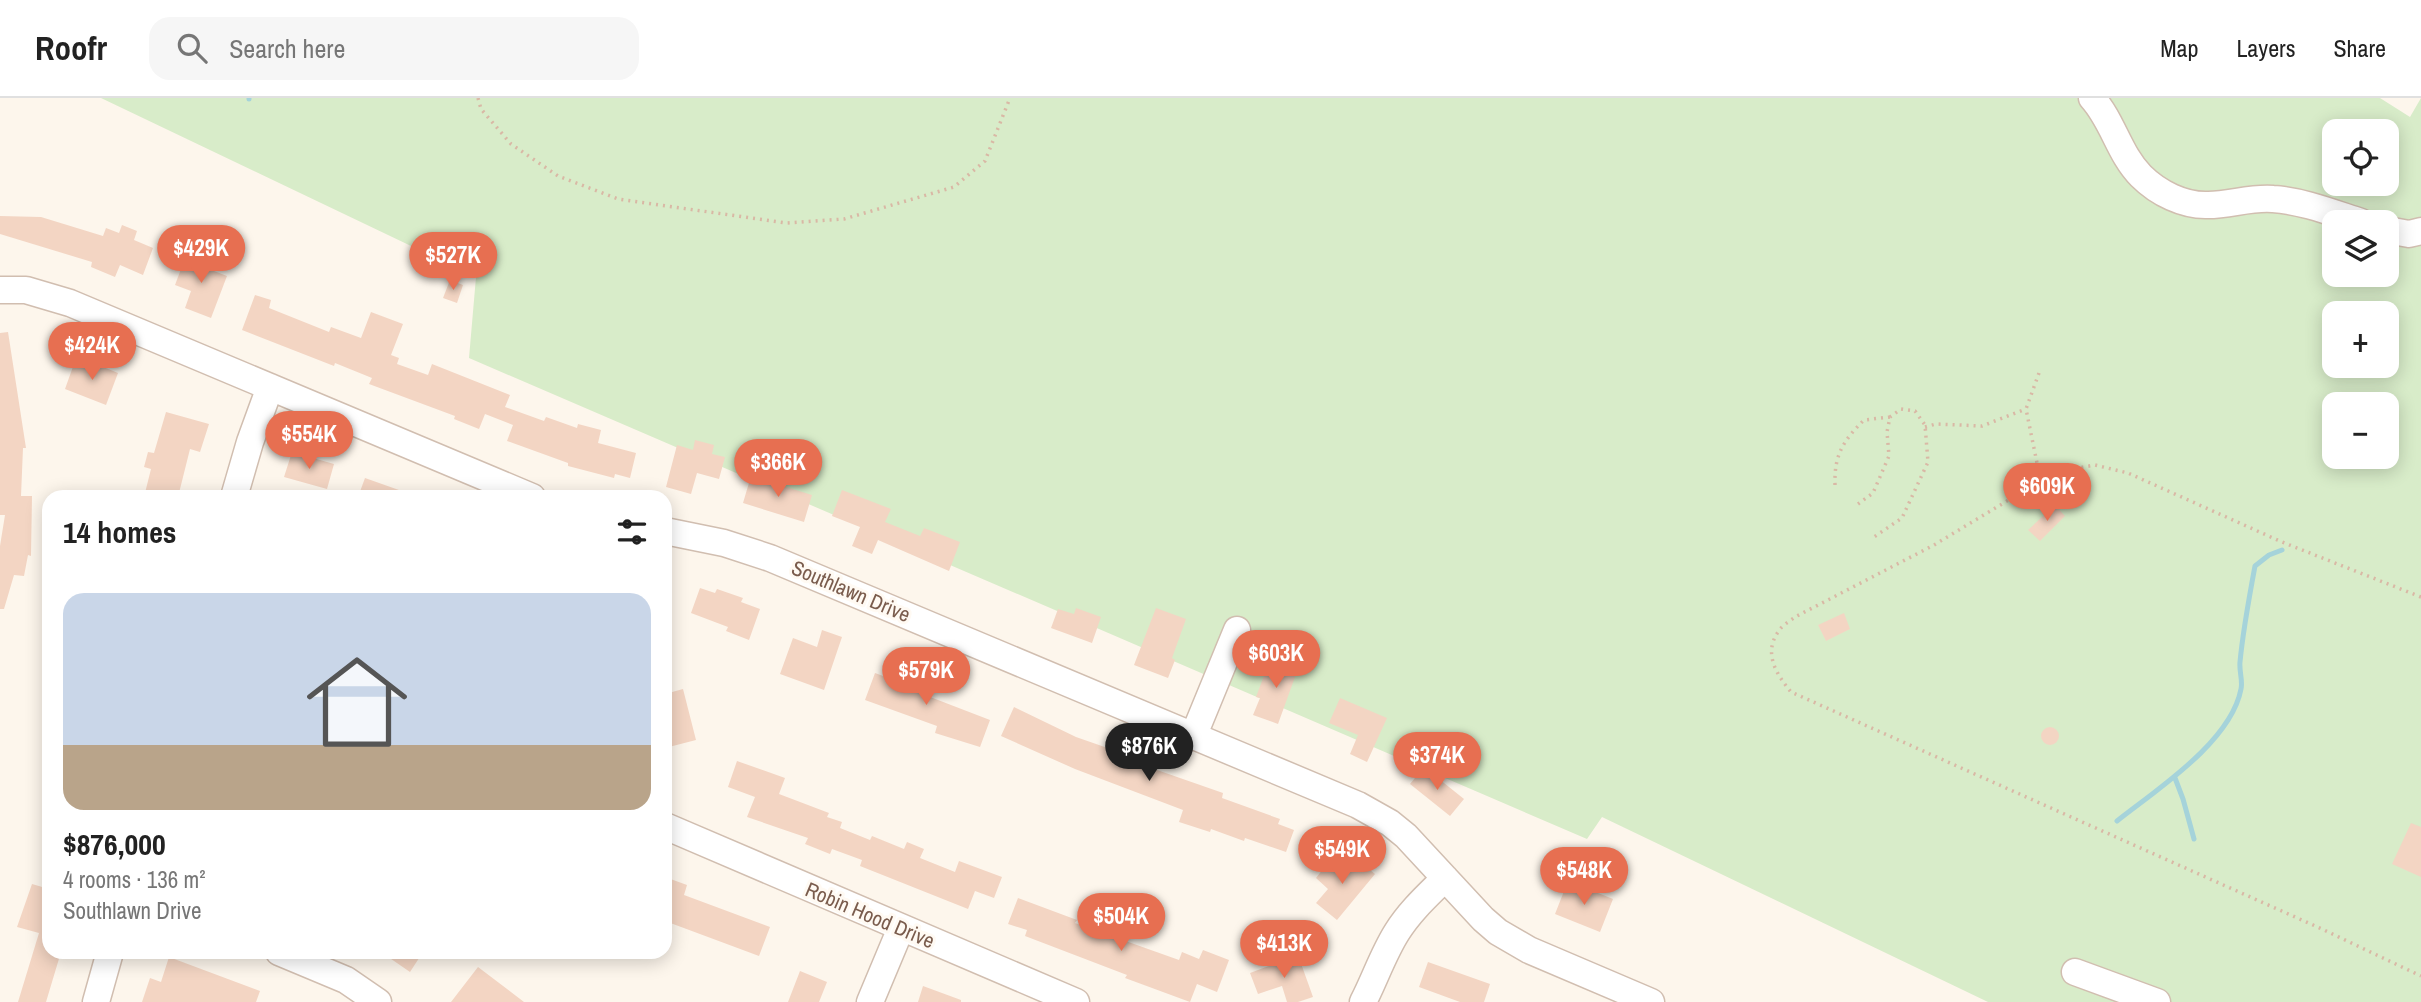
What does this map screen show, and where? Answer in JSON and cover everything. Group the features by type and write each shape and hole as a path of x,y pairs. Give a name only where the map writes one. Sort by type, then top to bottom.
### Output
{"street":[{"path":"2092,98 2105,114 2126,156 2139,175 2177,200 2210,206 2255,198 2289,200 2322,210"},
{"path":"2399,232 2421,232"},
{"path":"0,290 26,290 70,303 515,490"},
{"path":"236,490 270,387"},
{"name":"Southlawn Drive","path":"672,536 724,543 770,558 1374,813 1406,836 1483,919 1511,941 1651,1002"},
{"path":"1194,737 1237,630"},
{"name":"Robin Hood Drive","path":"672,828 1076,1002"},
{"path":"1363,1002 1397,931 1409,914 1445,878"},
{"path":"870,1002 901,928"},
{"path":"96,1002 108,959"},
{"path":"296,959 346,980 377,1002"},
{"path":"2076,972 2157,1002"}],"path":[{"path":"478,98 481,109 511,144 558,176 618,199 786,223 844,219 954,187 985,161 1010,98"},
{"path":"2039,373 2026,409 2047,512"},
{"path":"1835,485 1835,465 1847,439 1864,420 1889,417 1901,409 1911,409 1920,416 1925,427 1928,462 1902,518 1871,539"},
{"path":"1925,427 1936,424 1982,426 2026,409"},
{"path":"1858,504 1873,493 1889,456 1886,432 1889,417"},
{"path":"2421,597 2282,541 2128,473 2095,466 2055,472 1934,545 1795,617 1778,631 1772,651 1775,672 1791,692 2322,929 2421,976"}],"green space":[{"path":"101,98 2380,98 2410,117 2421,98 2421,1002 1988,1002 1602,817 1587,839 469,358 476,277"}],"building":[{"path":"0,216 41,217 103,236 106,228 119,233 122,225 137,231 134,240 153,248 143,275 120,265 115,277 91,267 92,262 0,234"},
{"path":"187,253 204,259 201,266 227,276 211,318 185,308 191,291 175,285"},
{"path":"450,280 463,285 457,303 443,298"},
{"path":"255,295 271,300 269,308 329,332 331,327 361,338 371,312 403,324 391,355 399,358 397,364 428,375 432,364 510,395 505,407 544,421 546,417 577,428 578,424 601,430 598,443 636,453 630,478 615,474 614,478 568,466 568,463 507,441 513,425 485,414 479,429 454,419 455,416 369,384 372,378 242,330"},
{"path":"8,332 26,448 23,448 21,496 32,496 31,556 28,555 24,576 14,575 4,609 0,609 0,546 5,515 0,515 0,333"},
{"path":"75,361 99,370 101,366 118,373 106,405 65,389"},
{"path":"166,412 209,424 200,452 190,449 180,490 146,490 151,469 144,467 148,452 154,453"},
{"path":"695,440 714,445 712,454 725,457 719,479 697,473 691,494 666,487 677,445 693,450"},
{"path":"292,452 334,464 327,489 284,477"},
{"path":"751,476 812,495 804,522 743,503"},
{"path":"365,478 399,490 361,490"},
{"path":"842,490 891,509 885,522 920,536 924,528 960,542 949,571 878,540 872,554 852,546 860,527 832,516"},
{"path":"2055,505 2065,516 2040,541 2028,530"},
{"path":"700,588 715,593 717,589 743,598 741,602 760,609 749,640 726,631 728,627 691,613"},
{"path":"1076,608 1101,617 1092,643 1051,628 1058,609 1074,614"},
{"path":"1156,608 1186,619 1168,678 1134,665"},
{"path":"1844,613 1850,629 1826,641 1818,625"},
{"path":"822,630 842,637 824,690 780,674 793,638 817,647"},
{"path":"1279,656 1300,663 1278,724 1253,715 1265,673 1272,676"},
{"path":"901,661 919,668 912,690 990,720 980,747 935,733 937,726 865,700 875,673 894,680"},
{"path":"683,689 696,740 672,746 672,692"},
{"path":"1340,698 1387,718 1367,762 1350,754 1358,735 1329,723"},
{"path":"1014,707 1076,737 1139,759 1137,763 1223,793 1222,798 1280,819 1278,824 1294,830 1286,852 1245,838 1244,841 1211,829 1210,832 1179,822 1183,810 1075,769 1001,736"},
{"path":"2050,727 2056,730 2059,736 2056,742 2050,745 2044,742 2041,736 2044,730"},
{"path":"737,761 785,778 779,794 829,813 827,817 842,822 840,828 870,840 872,836 904,849 907,842 924,849 920,858 955,872 959,861 1002,877 994,898 975,891 968,909 860,866 862,860 832,849 830,854 805,844 808,838 747,817 755,797 728,787"},
{"path":"1424,767 1464,799 1450,816 1410,784"},
{"path":"2411,823 2421,827 2421,877 2392,864"},
{"path":"1355,858 1375,874 1337,920 1316,903 1328,889 1316,878 1330,860 1345,871"},
{"path":"672,880 687,885 684,895 770,927 759,956 672,924"},
{"path":"1568,881 1613,899 1600,932 1555,914"},
{"path":"32,884 42,887 42,959 59,959 46,1002 18,1002 39,933 17,927"},
{"path":"1018,898 1077,920 1075,923 1179,960 1182,952 1199,959 1203,950 1229,960 1217,992 1197,984 1190,1002 1025,936 1027,930 1008,924"},
{"path":"1298,955 1313,997 1287,1002 1282,986 1258,994 1250,973"},
{"path":"168,959 174,959 260,991 256,1002 142,1002 150,978 161,982"},
{"path":"391,959 418,959 410,972"},
{"path":"1428,962 1490,984 1484,1002 1460,1002 1419,987"},
{"path":"478,967 524,1002 451,1002"},
{"path":"800,971 827,982 819,1002 788,1002"},
{"path":"923,986 961,1000 961,1002 918,1002"}],"waterway":[{"path":"2117,821 2171,780 2208,746 2223,728 2241,689 2241,650 2255,566 2269,555 2282,550"},
{"path":"2175,778 2194,839"}]}
